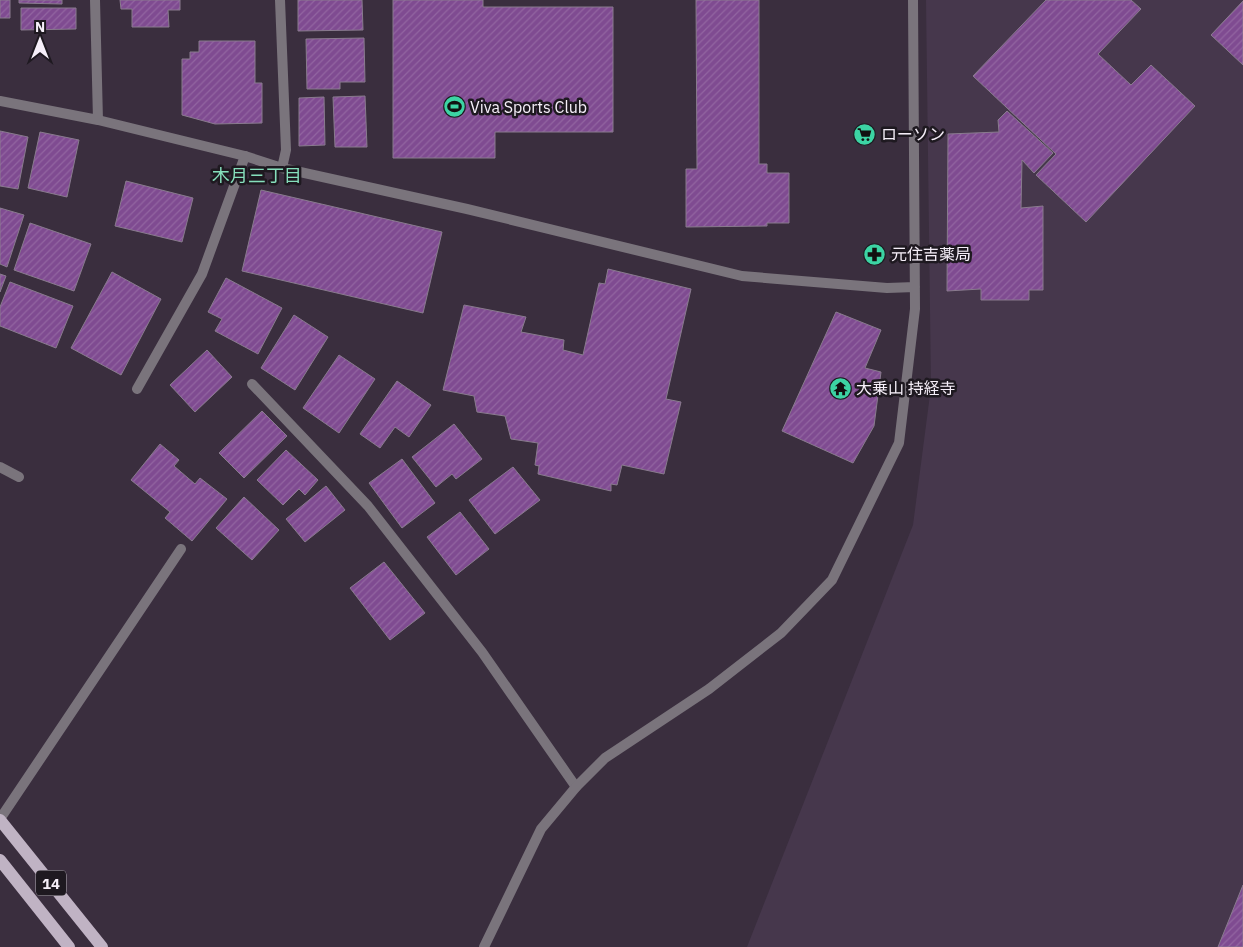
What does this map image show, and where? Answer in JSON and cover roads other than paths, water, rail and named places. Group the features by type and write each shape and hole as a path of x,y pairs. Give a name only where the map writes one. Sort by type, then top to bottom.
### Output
{"main road":[{"name":"14","path":"0,820 102,947"},
{"name":"14","path":"0,860 69,947"}],"street":[{"path":"95,0 98,120"},
{"path":"280,0 286,150 282,168"},
{"path":"484,947 541,830 576,787 605,758 709,689 781,633 832,580 899,443 915,309 913,0"},
{"path":"0,101 98,120 245,156 282,168 467,209 742,276 887,288 915,287"},
{"path":"136,389 202,274 245,156"},
{"path":"252,384 368,506 482,652 576,787"},
{"path":"0,467 19,477"},
{"path":"0,820 181,549"}],"place":[{"name":"Viva Sports Club","path":"454,107"},
{"name":"ローソン","path":"865,134"},
{"name":"元住吉薬局","path":"875,254"},
{"name":"大乗山 持経寺","path":"840,388"}],"district":[{"name":"木月三丁目","path":"257,175"}]}
